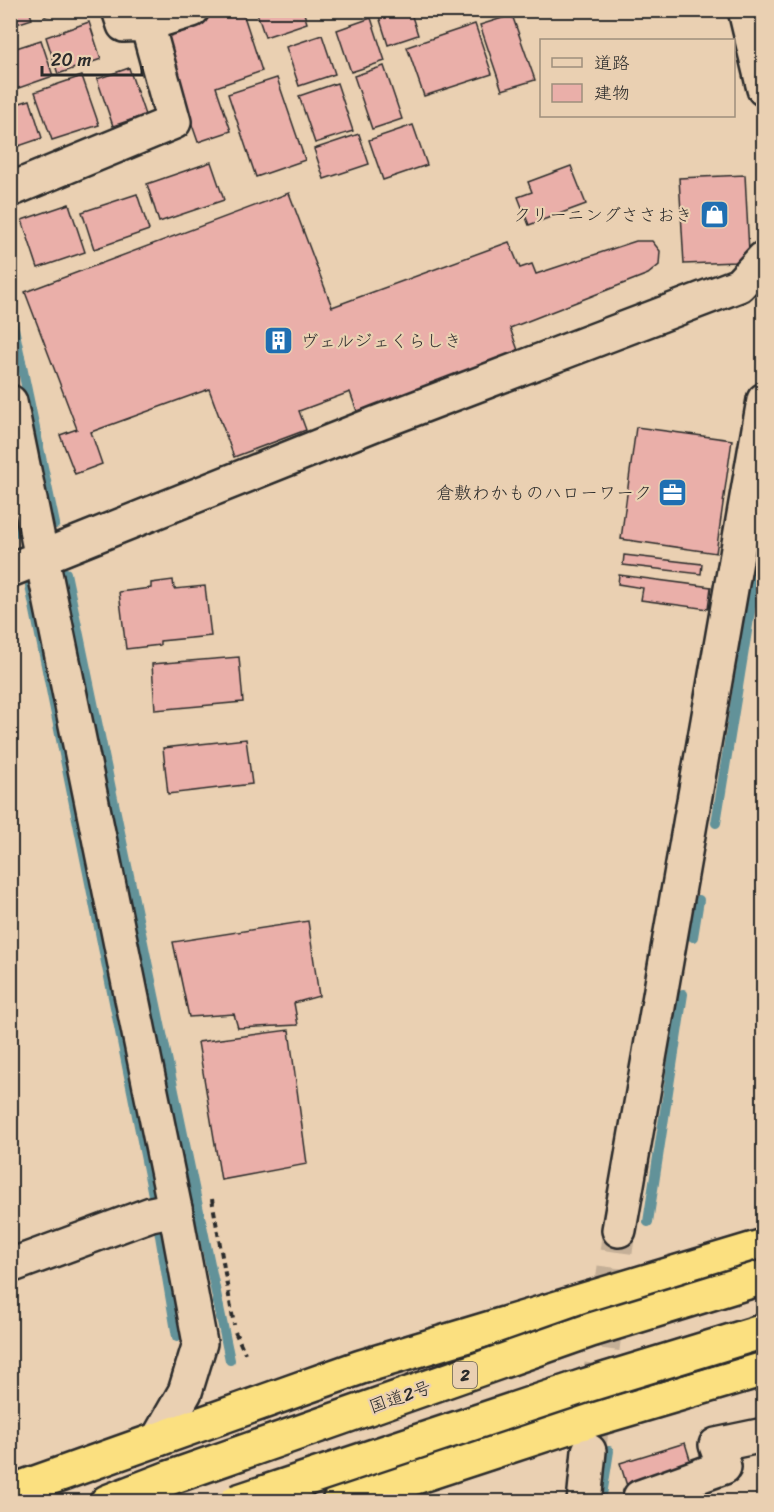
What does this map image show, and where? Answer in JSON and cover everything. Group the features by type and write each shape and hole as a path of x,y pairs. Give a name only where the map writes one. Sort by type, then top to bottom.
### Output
{"highway":[{"path":"10,1492 360,1367 764,1246"},
{"name":"国道2号","path":"107,1502 169,1478 591,1330 764,1277"},
{"path":"236,1502 584,1386 764,1331"},
{"path":"339,1502 571,1426 764,1369"}],"street":[{"path":"10,190 174,122 133,17 192,10"},
{"path":"745,10 764,89"},
{"path":"10,570 377,423 751,289 764,258"},
{"path":"619,1230 764,400"},
{"path":"10,402 43,557 162,1212 200,1343 185,1392 158,1439"},
{"path":"10,1266 162,1212"},
{"path":"636,1500 724,1467 717,1445 764,1435"},
{"path":"584,1502 589,1451"}],"path":[{"path":"212,1198 236,1336 245,1353"}],"building":[{"path":"10,10 29,10 32,19 10,26"},
{"path":"43,10 63,10 45,16"},
{"path":"212,10 242,10 262,71 216,87 231,131 198,142 159,29"},
{"path":"256,10 303,10 307,23 265,37"},
{"path":"333,10 353,10 335,16"},
{"path":"377,10 410,10 418,35 388,45"},
{"path":"512,15 535,80 502,90 480,25"},
{"path":"371,18 385,61 351,72 337,30"},
{"path":"89,22 101,59 58,74 46,37"},
{"path":"475,24 492,74 424,96 407,47"},
{"path":"322,35 335,74 299,86 286,47"},
{"path":"41,40 53,76 13,90 10,50"},
{"path":"384,66 402,119 372,129 354,76"},
{"path":"129,68 145,115 113,126 97,79"},
{"path":"82,76 99,125 52,140 35,92"},
{"path":"277,78 305,160 256,177 228,94"},
{"path":"337,83 353,131 315,143 299,96"},
{"path":"30,100 42,138 10,149 10,106"},
{"path":"413,125 427,165 383,180 369,140"},
{"path":"359,134 369,164 324,179 314,149"},
{"path":"211,162 224,200 159,222 147,184"},
{"path":"571,166 586,204 529,225 518,197 532,192 528,182"},
{"name":"クリーニングささおき","path":"745,175 749,252 736,262 684,264 679,178"},
{"name":"ヴェルジェくらしき","path":"289,193 332,307 509,242 520,268 532,264 536,274 636,241 652,241 660,251 659,265 648,274 510,328 519,353 358,414 350,392 299,411 306,430 234,457 209,389 91,432 102,464 75,474 60,435 77,429 25,292"},
{"path":"137,194 149,230 94,249 82,212"},
{"path":"69,204 85,252 38,268 22,220"},
{"path":"636,427 732,440 716,553 621,539"},
{"path":"624,555 702,564 701,574 623,565"},
{"path":"619,575 711,587 708,609 641,600 643,588 618,584"},
{"path":"173,580 174,589 205,586 211,636 160,641 160,645 126,649 119,592 151,588 151,583"},
{"path":"764,603 764,763 763,763"},
{"path":"239,657 243,702 155,710 152,664"},
{"path":"246,739 252,784 168,794 163,748"},
{"path":"308,921 319,996 294,1003 298,1025 238,1028 234,1014 189,1017 173,942"},
{"path":"289,1030 307,1164 221,1180 198,1042"},
{"path":"685,1443 692,1466 627,1486 620,1463"}],"waterway":[{"path":"10,309 55,524"},
{"path":"10,493 19,533"},
{"path":"716,823 764,526"},
{"path":"66,573 230,1360"},
{"path":"30,586 154,1200 177,1337"},
{"path":"693,937 699,900"},
{"path":"648,1222 683,994"},
{"path":"601,1502 609,1451"}],"tunnel":[{"path":"590,1446 619,1230"}],"place":[{"name":"クリーニングささおき","path":"714,215"},
{"name":"ヴェルジェくらしき","path":"279,341"},
{"name":"倉敷わかものハローワーク","path":"673,493"}]}
